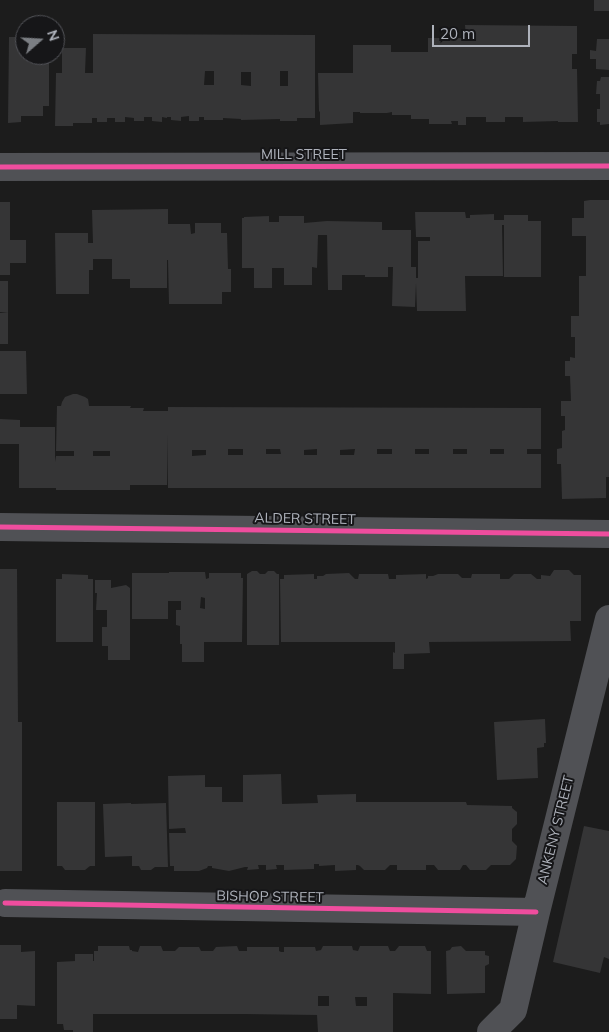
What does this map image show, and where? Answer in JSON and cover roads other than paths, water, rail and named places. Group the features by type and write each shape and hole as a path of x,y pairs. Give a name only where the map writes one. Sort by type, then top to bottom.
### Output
{"street":[{"name":"MILL STREET","path":"0,166 609,166"},
{"name":"ALDER STREET","path":"0,527 609,534"},
{"name":"ANKENY STREET","path":"491,1032 513,1010 609,620"},
{"name":"BISHOP STREET","path":"4,903 536,912"}]}
